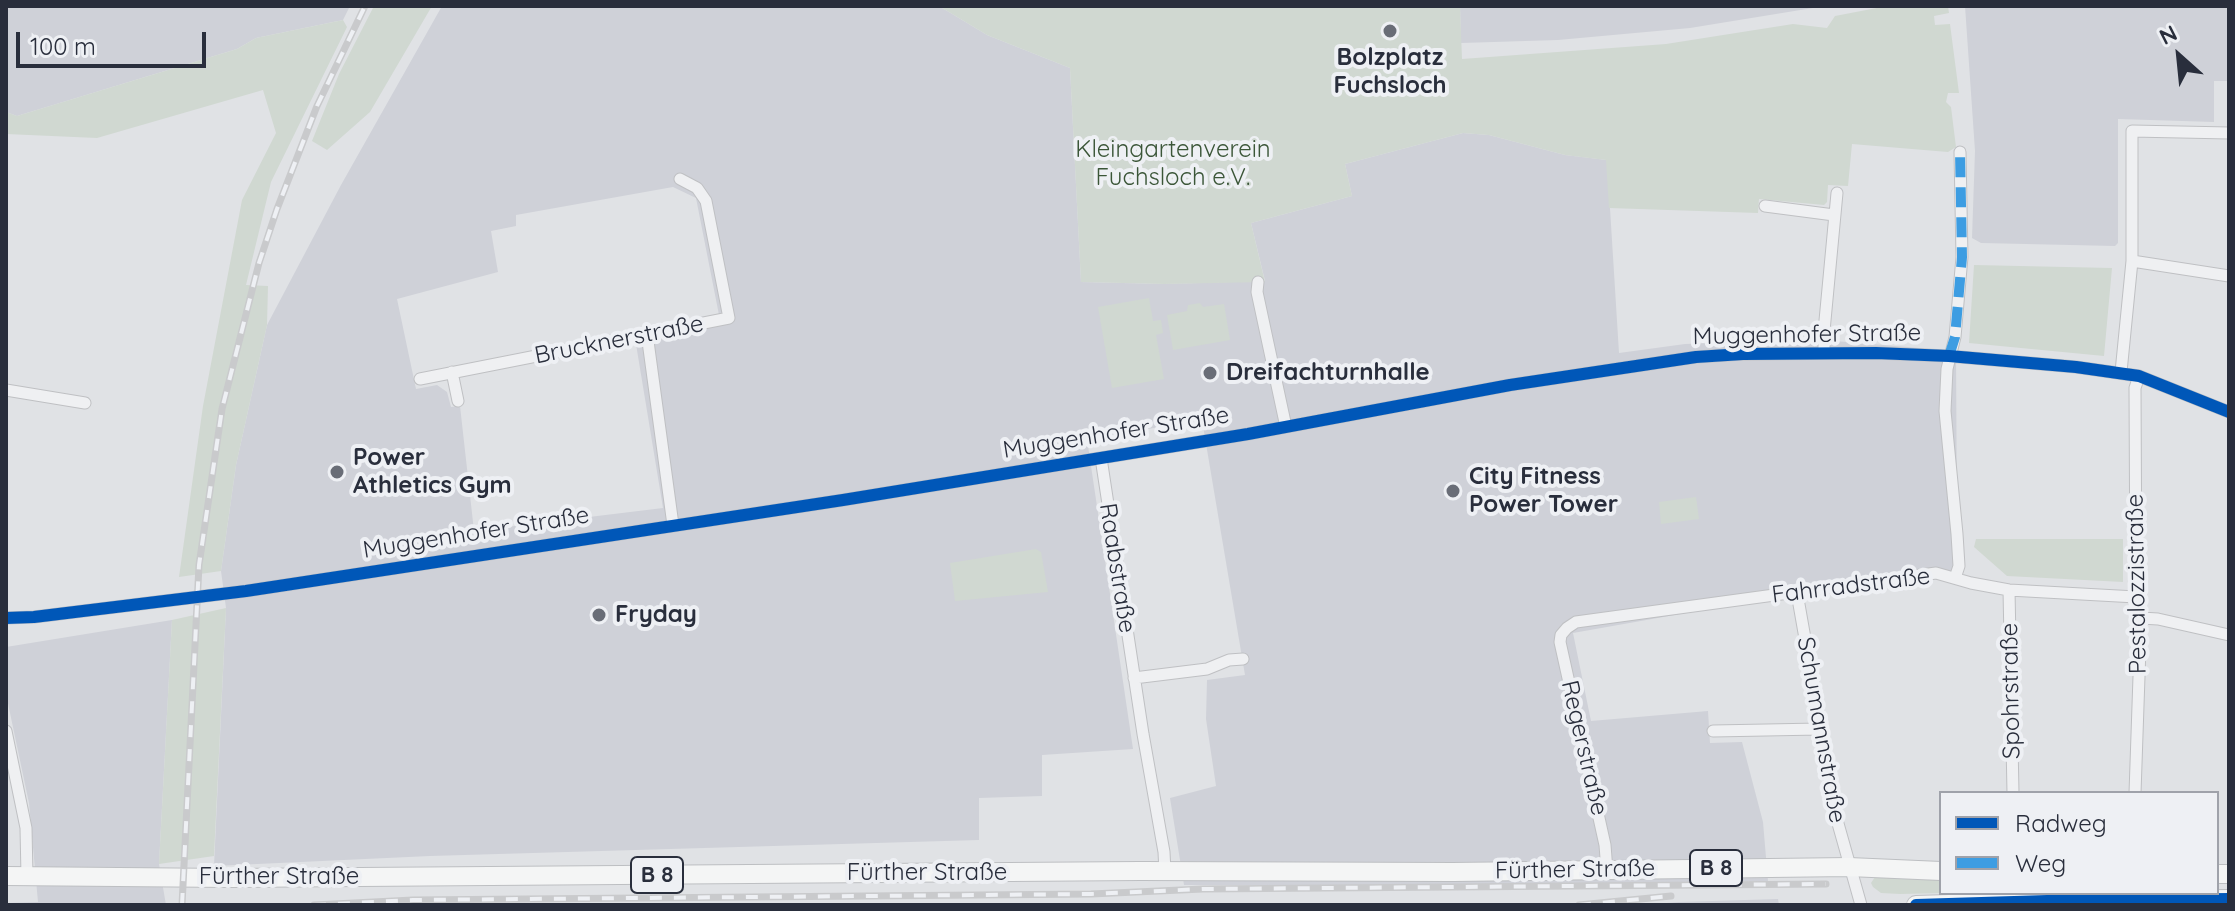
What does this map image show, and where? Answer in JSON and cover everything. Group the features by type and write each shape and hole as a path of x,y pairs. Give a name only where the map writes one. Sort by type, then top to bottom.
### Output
{"main road":[{"name":"Fürther Straße","path":"6,876 292,878 1849,867 1939,871"},
{"path":"1916,905 2018,900 2172,902 2229,899"}],"street":[{"path":"2121,372 2132,261 2132,131 2229,133"},
{"path":"1955,578 1959,566 1945,411 1947,369 1955,337 1962,257 1960,152"},
{"name":"Brucknerstraße","path":"420,379 729,318 706,201 697,188 680,179"},
{"path":"1824,352 1837,193"},
{"path":"1765,206 1834,215"},
{"path":"2132,261 2229,276"},
{"path":"1258,282 1257,292 1286,427"},
{"path":"647,334 673,525"},
{"name":"Muggenhofer Straße","path":"6,618 246,591 1101,458 1510,385 1682,359 1824,352 1949,356 2121,372 2139,376 2229,412"},
{"path":"452,372 458,401"},
{"name":"Pestalozzistraße","path":"2135,791 2141,618 2136,597 2135,388 2139,376"},
{"path":"6,390 85,403"},
{"name":"Raabstraße","path":"1101,458 1165,872"},
{"name":"Fahrradstraße","path":"1567,628 1576,622 1936,573 2009,590 2136,597"},
{"name":"Spohrstraße","path":"2009,590 2013,791"},
{"name":"Schumannstraße","path":"1797,593 1819,729 1849,867"},
{"path":"2141,618 2229,635"},
{"name":"Regerstraße","path":"1567,628 1560,642 1605,845 1607,871"},
{"path":"1134,678 1207,669 1229,660 1243,659"},
{"path":"1713,731 1819,729"},
{"path":"6,731 26,828 27,876"},
{"path":"1849,867 1861,905"}],"shaded area":[{"path":"6,6 350,6 343,20 256,38 237,49 17,116 6,112"},
{"path":"442,6 939,6 987,35 1070,68 1081,282 1165,284 1265,281 1251,223 1352,196 1345,164 1463,133 1489,135 1565,155 1607,160 1619,353 1685,344 1810,339 1956,351 1957,527 1953,571 1844,585 1573,633 1591,721 1708,711 1710,743 1742,742 1763,822 1768,881 1184,885 1170,798 1216,786 1206,719 1207,680 1245,675 1202,420 1087,439 1133,749 1042,755 1042,796 979,798 979,840 430,856 214,866 226,608 221,571 236,465 267,325 341,185","holes":["673,187 696,198 719,315 634,332 663,508 474,531 460,406 451,407 447,392 437,385 416,389 397,299 498,272 491,231 516,226 516,215"]},
{"path":"1460,6 1825,6 1690,28 1558,40 1461,43"},
{"path":"1965,6 2229,6 2229,81 2214,81 2214,122 2118,119 2118,243 2115,246 1981,243 1972,238 1975,151"},
{"path":"172,620 159,864 166,905 6,905 38,902 29,803 6,694 6,647"},
{"path":"1778,899 1779,905 1642,905 1679,902"}],"green space":[{"path":"374,6 432,6 370,112 327,150 312,141 339,74"},
{"name":"Kleingartenverein Fuchsloch e.V.","path":"939,6 1460,6 1462,59 1666,44 1793,24 1827,28 1835,16 1887,6 1948,6 1949,13 1934,16 1935,25 1950,24 1959,93 1948,93 1946,102 1951,107 1956,147 1948,152 1852,144 1848,186 1828,185 1824,205 1759,199 1758,213 1609,208 1606,160 1565,155 1489,135 1463,133 1345,164 1352,196 1251,223 1265,282 1081,282 1070,68 987,35"},
{"path":"343,20 347,27 271,182 246,285 268,286 267,325 236,465 221,571 179,577 203,406 242,200 276,133 263,90 97,138 6,134 6,112 17,116 237,49 256,38"},
{"path":"1974,265 2112,268 2104,356 1969,343"},
{"path":"1149,298 1153,321 1161,320 1163,333 1156,335 1164,379 1112,388 1098,307"},
{"path":"1200,303 1203,307 1224,304 1230,340 1173,350 1167,315 1187,311 1188,305"},
{"path":"1696,497 1699,519 1661,524 1659,502"},
{"path":"1976,539 2123,539 2123,582 2007,576 1974,547"},
{"path":"1036,549 1041,552 1048,592 955,601 950,563"},
{"path":"226,608 214,856 159,864 172,620"},
{"path":"1875,877 1939,877 1939,893 1881,893 1871,883"}],"railway":[{"path":"182,905 199,565 222,409 259,263 277,209 317,106 365,6"},
{"path":"314,905 413,900 1091,894 1203,889 1826,884"},
{"path":"1579,905 1671,896"}],"marked path":[{"path":"1949,356 1955,337 1962,257 1960,152"}],"cycle path":[{"path":"6,618 246,591 843,500 1248,434 1510,385 1696,357 1876,353 2076,367 2139,376 2229,412"},
{"path":"1916,905 2229,899"}],"place":[{"name":"Bolzplatz Fuchsloch","path":"1390,31"},
{"name":"Dreifachturnhalle","path":"1210,373"},
{"name":"Power Athletics Gym","path":"337,472"},
{"name":"City Fitness Power Tower","path":"1453,491"},
{"name":"Fryday","path":"599,615"}]}
